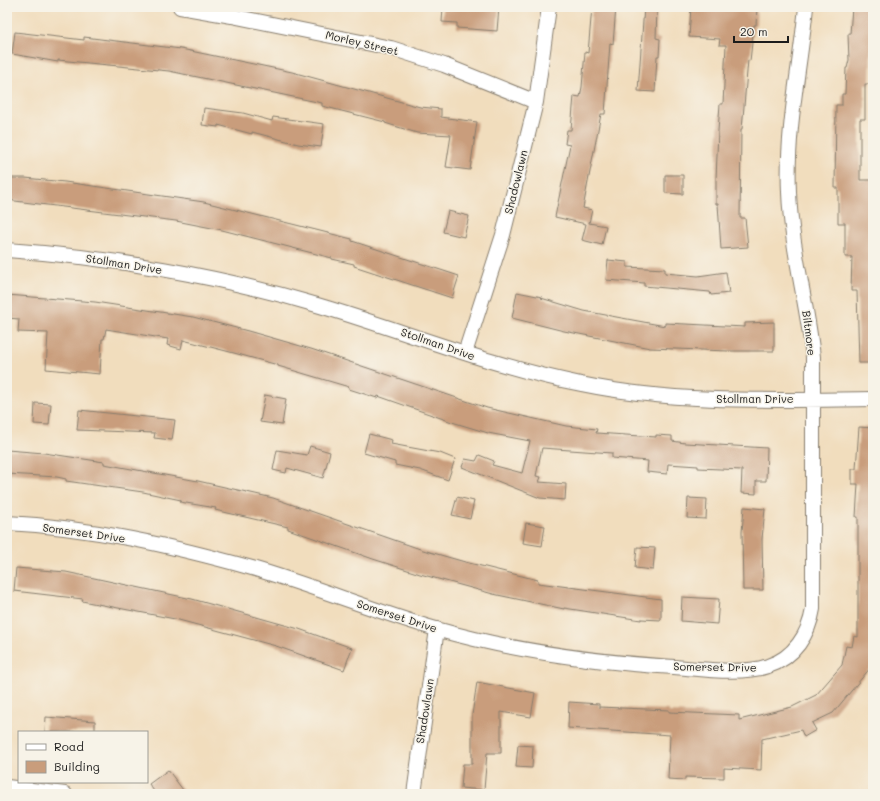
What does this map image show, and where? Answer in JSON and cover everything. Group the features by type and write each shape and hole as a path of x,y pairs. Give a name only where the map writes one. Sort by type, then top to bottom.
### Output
{"street":[{"name":"Morley Street","path":"180,7 391,48 444,65 536,102"},
{"name":"Shadowlawn","path":"465,353 503,235 536,102 549,7"},
{"name":"Biltmore","path":"790,654 807,632 812,620 813,609 814,399 812,357 808,320 794,241 789,192 790,142 806,7"},
{"name":"Stollman Drive","path":"7,250 96,260 172,272 246,287 351,315 465,353 544,376 621,391 717,400 873,399"},
{"name":"Somerset Drive","path":"7,522 78,530 191,552 254,568 437,629 534,651 635,664 698,668 758,668 775,663 790,654"},
{"name":"Shadowlawn","path":"414,794 437,629"},
{"path":"7,787 64,794"}],"building":[{"path":"443,7 499,7 497,31 457,28 457,23 442,22"},
{"path":"592,7 616,7 613,44 610,43 605,114 601,114 583,208 592,210 589,223 606,226 602,245 582,240 586,224 555,217 570,145 565,144 567,130 571,130 574,96 580,97 585,52 588,53"},
{"path":"644,7 657,7 656,38 660,39 659,56 657,56 655,92 638,91"},
{"path":"691,7 757,7 756,25 754,25 750,61 748,60 741,129 740,218 745,218 748,247 721,249 718,204 716,204 716,179 720,104 723,104 726,45 719,45 720,39 689,37"},
{"path":"852,7 873,7 873,50 871,50 870,84 865,84 865,119 860,119 860,180 873,180 870,266 873,266 873,363 859,363 857,291 851,291 852,257 845,257 845,223 838,223 838,188 835,188 836,105 842,105 842,94 845,94 846,68 849,60 848,34 850,34"},
{"path":"15,32 84,40 84,37 181,49 292,72 420,107 441,109 441,117 477,122 470,170 446,167 451,135 417,133 385,122 322,106 322,103 169,71 58,60 58,62 12,54"},
{"path":"204,108 243,113 272,121 273,117 324,124 321,147 298,144 218,125 218,127 202,125"},
{"path":"665,175 683,175 683,194 665,193"},
{"path":"7,178 25,178 65,182 204,202 352,239 352,241 459,276 452,298 354,266 354,264 222,230 176,221 7,200"},
{"path":"448,211 469,216 464,237 443,232"},
{"path":"608,260 627,262 627,267 665,269 665,273 698,276 726,272 729,293 711,295 710,292 644,286 644,283 606,280"},
{"path":"517,292 542,297 541,298 584,311 665,326 665,323 745,327 745,323 774,322 774,351 650,348 564,331 512,318"},
{"path":"7,295 95,302 193,317 311,349 487,408 566,426 597,429 596,433 656,437 656,435 672,436 672,441 685,443 767,448 766,481 756,481 756,494 741,493 742,470 698,468 698,466 668,464 667,474 647,472 648,461 612,458 612,453 542,448 536,476 541,477 539,482 566,484 565,500 540,498 462,467 465,459 476,461 479,455 494,461 492,465 522,473 530,441 488,433 378,396 377,398 349,389 349,387 234,353 183,340 181,349 167,345 168,339 106,329 104,339 102,339 100,374 46,369 48,333 18,332 19,319 7,318"},
{"path":"265,395 286,399 282,425 260,422"},
{"path":"35,403 51,404 49,425 34,424"},
{"path":"79,410 175,420 172,440 154,438 155,433 77,430"},
{"path":"859,427 873,428 873,660 871,667 833,713 812,723 816,730 804,737 801,730 762,739 761,770 724,768 724,778 685,777 685,780 668,779 670,735 568,728 569,702 599,704 599,707 739,715 739,720 792,707 816,695 842,665 846,646 852,647 854,636 858,637 858,517 856,517 858,484 852,484 852,469 856,469"},
{"path":"369,434 392,440 391,444 440,453 455,459 448,480 420,470 395,465 395,462 364,453"},
{"path":"310,446 330,452 323,478 287,468 286,473 273,470 277,450 307,455"},
{"path":"7,450 44,453 104,462 104,464 198,481 273,498 423,550 538,580 538,583 661,599 661,620 641,620 564,609 493,594 420,574 373,559 288,529 288,527 215,510 216,508 180,502 181,500 143,492 66,481 66,479 57,477 7,474"},
{"path":"457,497 474,501 470,519 452,515"},
{"path":"688,498 707,499 706,519 687,518"},
{"path":"744,507 765,509 762,539 763,590 743,590 742,532"},
{"path":"526,523 545,526 542,546 523,543"},
{"path":"637,547 655,548 653,570 635,568"},
{"path":"16,568 66,572 192,599 299,629 352,648 344,670 276,646 175,619 82,601 83,599 14,591"},
{"path":"682,597 719,599 717,624 681,621"},
{"path":"477,682 535,693 531,717 501,712 501,753 487,753 484,790 461,788 463,764 472,764 472,715"},
{"path":"46,717 95,721 95,731 45,731"},
{"path":"518,745 533,746 532,768 516,767"},
{"path":"168,770 186,794 156,794 149,784"}]}
